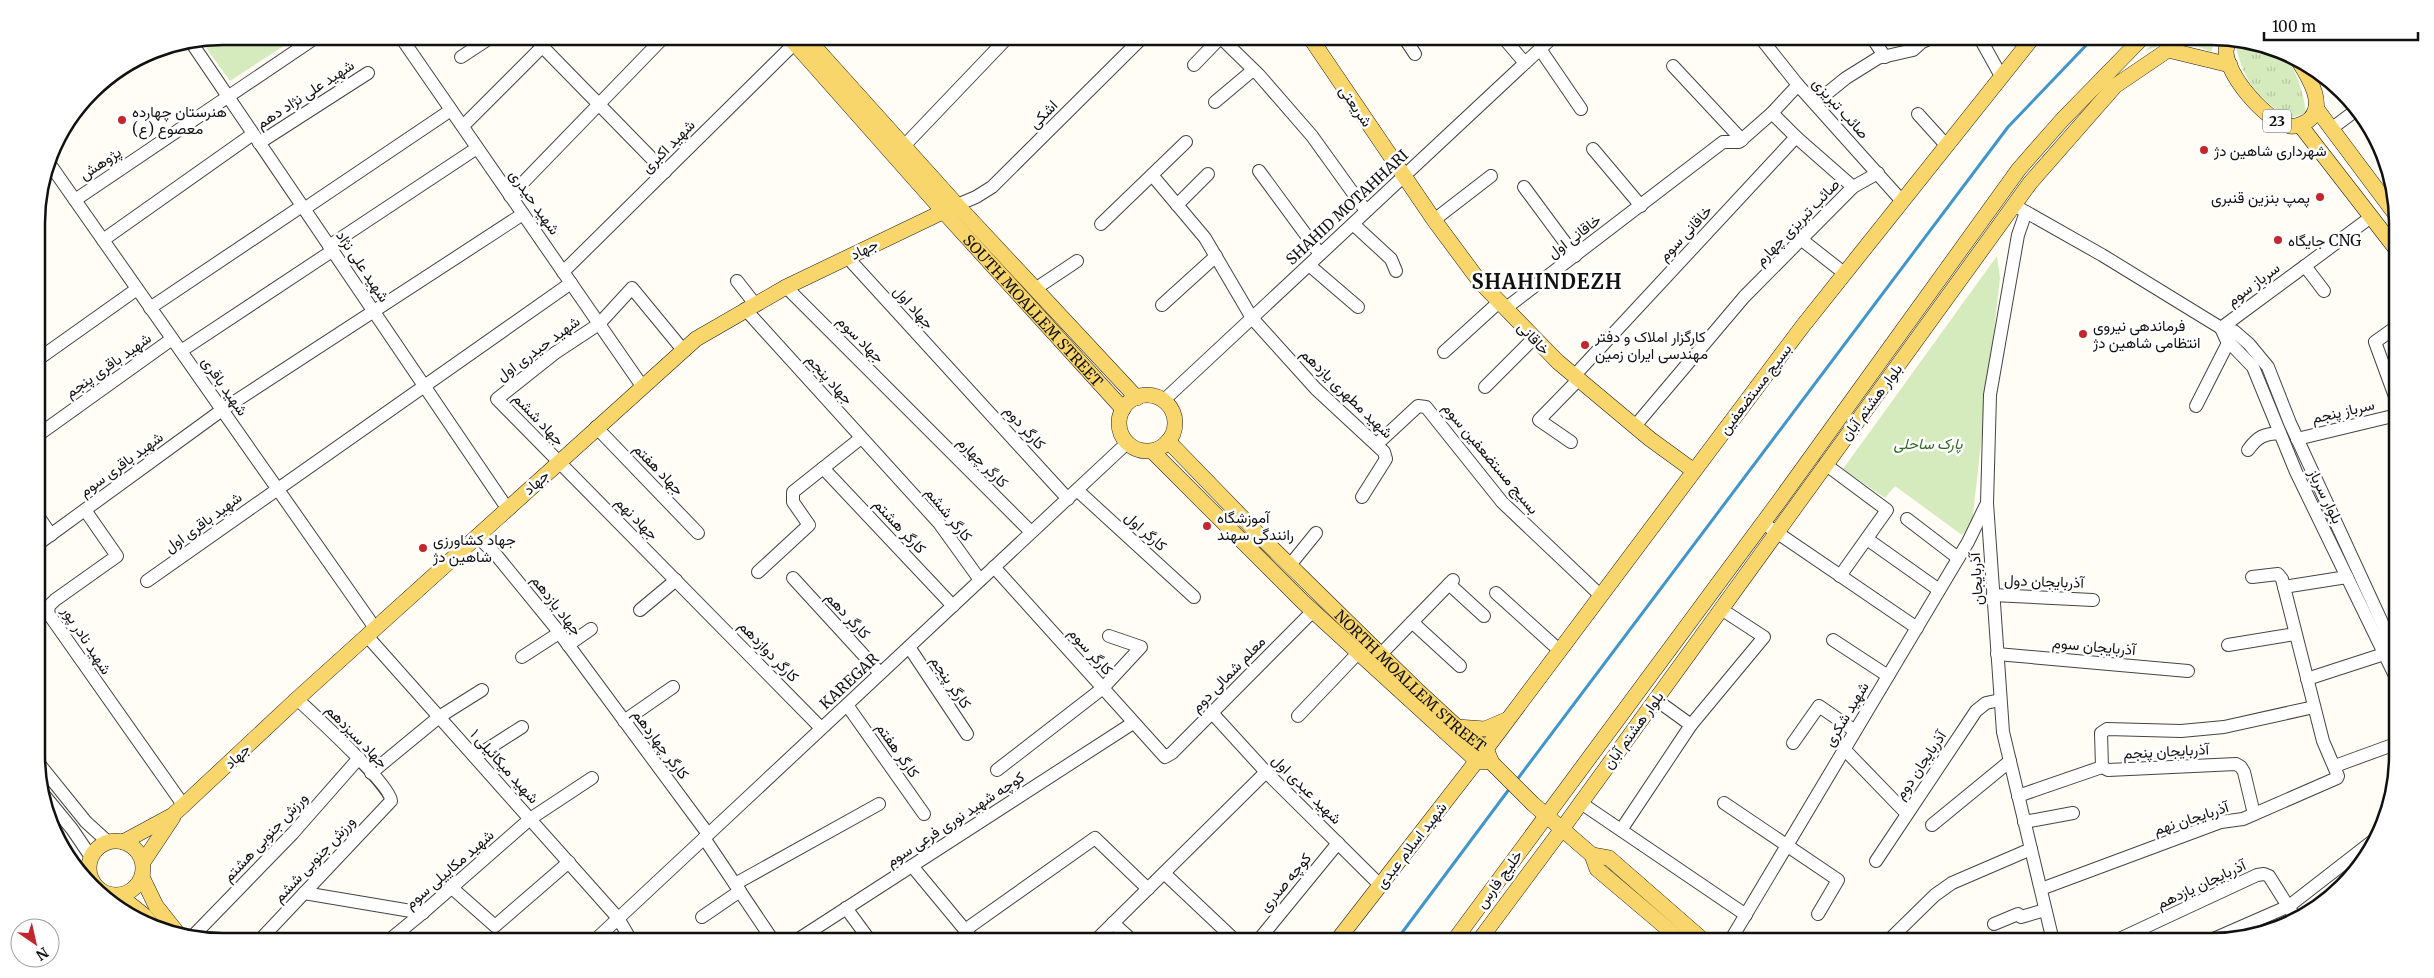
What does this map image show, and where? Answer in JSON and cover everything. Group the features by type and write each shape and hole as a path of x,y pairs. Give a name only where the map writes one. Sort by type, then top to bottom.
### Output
{"main road":[{"name":"SOUTH MOALLEM STREET","path":"803,45 942,211 1123,409"},
{"name":"SOUTH MOALLEM STREET","path":"804,45 904,146 956,205 1136,398"},
{"name":"شریعتی","path":"1315,45 1404,176"},
{"name":"بسیج مستضعفین","path":"1489,762 1507,719 1844,273 2027,45"},
{"name":"بلوار هشتم آبان","path":"1546,816 1763,524 2019,169 2063,119 2135,45"},
{"name":"23","path":"2227,46 2226,52 2230,64 2242,87 2259,107 2280,123 2291,126 2300,125 2310,119 2316,108"},
{"name":"بلوار هشتم آبان","path":"1562,829 1825,464 2020,209 2030,184 2115,86 2168,50 2230,64"},
{"path":"2305,72 2316,97 2316,108 2388,204"},
{"name":"23","path":"2300,125 2389,240"},
{"name":"خاقانی","path":"1404,176 1480,282 1534,338 1576,378 1634,426 1694,471"},
{"path":"942,211 956,205"},
{"name":"جهاد","path":"142,870 179,811 371,632 596,427 696,339 750,306 786,287 942,211"},
{"path":"1872,373 1885,384"},
{"path":"1155,397 1163,401 1174,415 1175,424 1168,441 1152,451 1143,451 1127,443 1119,427 1123,409 1136,398 1155,397"},
{"name":"NORTH MOALLEM STREET","path":"1168,441 1381,654 1388,672 1489,762"},
{"name":"NORTH MOALLEM STREET","path":"1152,451 1312,611 1358,653 1388,672 1457,727 1489,762"},
{"path":"1457,727 1484,729 1507,719"},
{"path":"1489,762 1546,816 1592,855 1597,870 1671,933"},
{"name":"شهید اسلام عبدی","path":"1343,933 1380,885 1489,762"},
{"name":"جهاد","path":"115,842 179,811"},
{"name":"خلیج فارس","path":"1460,933 1546,816"},
{"name":"خلیج فارس","path":"1486,933 1562,829"},
{"path":"89,872 90,857 95,850 115,842 136,849 156,906 171,925"},
{"path":"1592,855 1609,858 1694,933"},
{"path":"114,896 120,896 134,889 142,870"},
{"path":"120,896 143,914"}],"street":[{"name":"پژوهش","path":"75,200 305,45"},
{"name":"شهید حیدری","path":"406,45 642,386"},
{"path":"460,57 479,45"},
{"path":"510,196 656,45"},
{"name":"شهید اکبری","path":"563,272 790,45"},
{"path":"904,146 1000,45"},
{"name":"اشکی","path":"956,205 976,197 992,187 1135,45"},
{"path":"1194,65 1212,45"},
{"path":"1227,45 1253,70 1312,136 1366,211"},
{"path":"1409,45 1415,54"},
{"path":"1510,45 1525,63"},
{"name":"SHAHID MOTAHHARI","path":"1163,401 1525,63 1538,45"},
{"path":"1540,45 1581,109"},
{"name":"صائب تبریزی","path":"1766,45 1798,85 1901,200"},
{"path":"1876,45 1885,57"},
{"path":"1815,103 1846,78 1878,58 1913,50 1919,45"},
{"path":"1984,45 2001,76"},
{"name":"شهید علی نژاد","path":"195,47 507,508"},
{"path":"463,126 542,47 665,172"},
{"path":"1673,66 1742,140 1772,113 1798,85"},
{"path":"1215,102 1253,70"},
{"name":"شهید علی نژاد دهم","path":"103,240 175,189 256,138 368,73"},
{"path":"150,308 451,110"},
{"path":"1772,113 1796,138 1853,187"},
{"path":"2331,129 2351,113"},
{"path":"1918,114 1946,145"},
{"name":"خاقانی سوم","path":"1571,442 1539,420 1796,138"},
{"name":"خاقانی اول","path":"1444,352 1503,305 1575,256 1722,142 1739,142 1742,140"},
{"path":"1101,224 1186,142"},
{"path":"180,351 253,303 400,199 477,148"},
{"path":"1593,149 1639,207"},
{"name":"شهید باقری","path":"53,169 277,488 371,632"},
{"path":"1259,170 1320,254"},
{"name":"صائب تبریزی چهارم","path":"1634,426 1744,298 1853,187 1878,173"},
{"path":"1177,205 1208,174"},
{"name":"شهید مطهری یازدهم","path":"1152,175 1205,238 1252,318 1316,389 1384,452 1386,459 1362,497"},
{"path":"1434,220 1491,176"},
{"path":"1524,187 1575,256"},
{"name":"بلوار سرباز","path":"2001,195 2020,209 2221,328 2234,331 2249,344 2268,366 2297,438 2389,636"},
{"name":"آذربایجان","path":"2020,209 2018,235 1990,395 1987,503 2002,732 2050,933"},
{"name":"شهید باقری سوم","path":"45,539 222,410 523,214"},
{"name":"سرباز سوم","path":"2221,328 2371,217"},
{"path":"1353,224 1391,259 1396,271"},
{"path":"1802,240 1844,273"},
{"path":"1162,305 1216,256"},
{"name":"جهاد اول","path":"847,257 958,378"},
{"path":"1035,289 1077,261"},
{"path":"1309,265 1358,307"},
{"path":"2305,266 2324,291"},
{"name":"جهاد پنجم","path":"737,281 750,306 891,470"},
{"name":"شهید باقری اول","path":"147,581 571,283"},
{"name":"جهاد سوم","path":"786,287 912,414"},
{"name":"شهید حیدری اول","path":"497,399 555,353 599,324 632,288 683,350"},
{"path":"45,355 138,289"},
{"name":"بلوار سرباز","path":"2221,328 2229,342 2253,367 2296,472 2389,664"},
{"path":"2389,332 2375,342 2389,380"},
{"path":"1485,387 1534,338"},
{"name":"شهید باقری پنجم","path":"45,430 172,339"},
{"path":"2196,406 2229,342"},
{"name":"کارگر دوم","path":"958,378 1072,494"},
{"name":"جهاد ششم","path":"497,399 558,462"},
{"name":"بسیج مستضعفین سوم","path":"1377,444 1418,406 1426,407 1502,502 1600,595"},
{"name":"کارگر چهارم","path":"912,414 1031,532"},
{"name":"سرباز پنجم","path":"2297,438 2389,417"},
{"name":"جهاد هفتم","path":"596,427 698,533"},
{"path":"2248,450 2257,437 2280,433"},
{"path":"758,572 808,528 808,521 792,497 793,492 862,438"},
{"name":"KAREGAR","path":"602,933 1127,443"},
{"name":"جهاد نهم","path":"558,462 693,596"},
{"path":"1825,464 1887,510 1840,576"},
{"name":"کارگر هشتم","path":"823,468 953,606"},
{"name":"کارگر ششم","path":"891,470 939,523 980,580"},
{"name":"کارگر اول","path":"1072,494 1194,597"},
{"name":"شهید شکری","path":"1735,933 1958,558 1987,503"},
{"name":"شهید نادر پور","path":"85,510 117,556 55,600 49,606 48,614 179,811"},
{"path":"1907,519 1958,558"},
{"path":"1763,524 1917,628"},
{"path":"45,526 51,535"},
{"path":"1290,565 1316,533"},
{"name":"جهاد یازدهم","path":"477,536 497,556 589,673"},
{"path":"1866,538 1939,590"},
{"name":"کارگر سوم","path":"994,567 1165,757"},
{"path":"2252,577 2278,574 2282,579 2323,741 2335,766 2389,746"},
{"path":"2284,586 2347,577"},
{"name":"کارگر دهم","path":"793,578 880,673"},
{"path":"640,610 676,580"},
{"path":"1381,654 1451,582 1484,616"},
{"path":"1496,593 1559,650"},
{"name":"آذربایجان دول","path":"1993,595 2092,600"},
{"name":"کارگر دوازدهم","path":"693,596 822,728"},
{"path":"1621,830 1691,725 1764,637 1721,609"},
{"name":"معلم شمالی دوم","path":"1165,757 1172,753 1213,714 1312,611"},
{"path":"1412,622 1460,666"},
{"path":"568,645 591,629"},
{"name":"شهید میکائیلی ۱","path":"371,632 439,716 618,918 627,933"},
{"path":"522,657 559,633"},
{"path":"2228,645 2295,634"},
{"path":"997,770 1102,688 1141,647 1109,636"},
{"path":"1833,640 1888,676"},
{"name":"کارگر پنجم","path":"909,647 967,734"},
{"path":"1298,716 1358,653"},
{"name":"آذربایجان سوم","path":"1997,654 2188,671"},
{"path":"2307,679 2384,654"},
{"name":"کارگر چهاردهم","path":"589,673 706,836 768,933"},
{"path":"624,722 673,687"},
{"path":"371,773 439,716 482,690"},
{"name":"جهاد سیزدهم","path":"298,699 359,758 391,797"},
{"path":"1655,699 1691,725"},
{"name":"آذربایجان دوم","path":"1876,861 1976,711 1986,703 2000,700"},
{"name":"کارگر هفتم","path":"846,705 924,814"},
{"path":"1793,743 1819,706 1855,731"},
{"path":"2102,767 2101,733 2107,729 2181,731 2224,727 2314,707"},
{"name":"شهید عبدی اول","path":"1213,714 1266,772 1380,885"},
{"name":"کوچه شهید نوری فرعی سوم","path":"808,933 1134,723"},
{"path":"475,756 522,727"},
{"path":"1844,749 1907,814"},
{"name":"ورزش جنوبی هشتم","path":"198,931 294,833 359,758"},
{"path":"1932,825 2010,761"},
{"name":"آذربایجان پنجم","path":"2018,796 2102,767 2108,770 2236,764 2241,766 2244,772 2254,814"},
{"name":"آذربایجان نهم","path":"2041,889 2221,822 2242,819 2333,781 2338,776 2335,766"},
{"path":"46,772 86,822 115,842"},
{"path":"1103,933 1266,772"},
{"name":"شهید مکاییلی سوم","path":"398,933 530,819 592,778"},
{"name":"ورزش جنوبی ششم","path":"266,933 391,801 391,797"},
{"path":"1581,803 1746,915"},
{"path":"1724,803 1838,880 1818,914"},
{"path":"702,917 738,888 879,804"},
{"path":"52,805 72,829 90,857"},
{"path":"2024,822 2073,813"},
{"path":"965,930 1095,838 1148,889"},
{"name":"کوچه صدری","path":"1264,933 1338,844"},
{"path":"1902,933 1935,895 1952,883 2031,849"},
{"path":"2231,932 2289,906 2362,850"},
{"path":"452,888 495,926 568,862"},
{"path":"912,866 968,933"},
{"path":"1164,873 1227,933"},
{"name":"آذربایجان یازدهم","path":"2133,933 2264,874 2269,876 2289,906"},
{"path":"304,892 423,913"},
{"path":"2289,906 2293,913"},
{"path":"846,908 864,933"},
{"path":"1994,924 2018,914 2021,917 2045,910"},
{"path":"1113,923 1124,933"}],"green space":[{"path":"285,45 230,81 205,46"},
{"path":"2151,45 2160,45 2144,52"},
{"path":"2192,45 2214,45 2211,52"},
{"path":"2236,47 2268,54 2289,63 2300,85 2306,113 2290,118 2261,97 2248,80"},
{"name":"پارک ساحلی","path":"1997,256 2000,278 1972,523 1962,535 1895,486 1885,498 1843,469"}],"waterway":[{"path":"1516,781 2008,127 2086,45"},
{"path":"1402,933 1510,788"}],"place":[{"name":"هنرستان چهارده معصوع (ع)","path":"122,120"},
{"name":"شهرداری شاهین دژ","path":"2204,150"},
{"name":"پمپ بنزین قنبری","path":"2320,197"},
{"name":"جایگاه CNG","path":"2278,240"},
{"name":"فرماندهی نیروی انتظامی شاهین دژ","path":"2083,334"},
{"name":"کارگزار املاک و دفتر مهندسی ایران زمین","path":"1585,345"},
{"name":"آموزشگاه رانندگی سهند","path":"1207,526"},
{"name":"جهاد کشاورزى شاهین دژ","path":"423,548"}],"district":[{"name":"SHAHINDEZH","path":"1547,281"}]}
